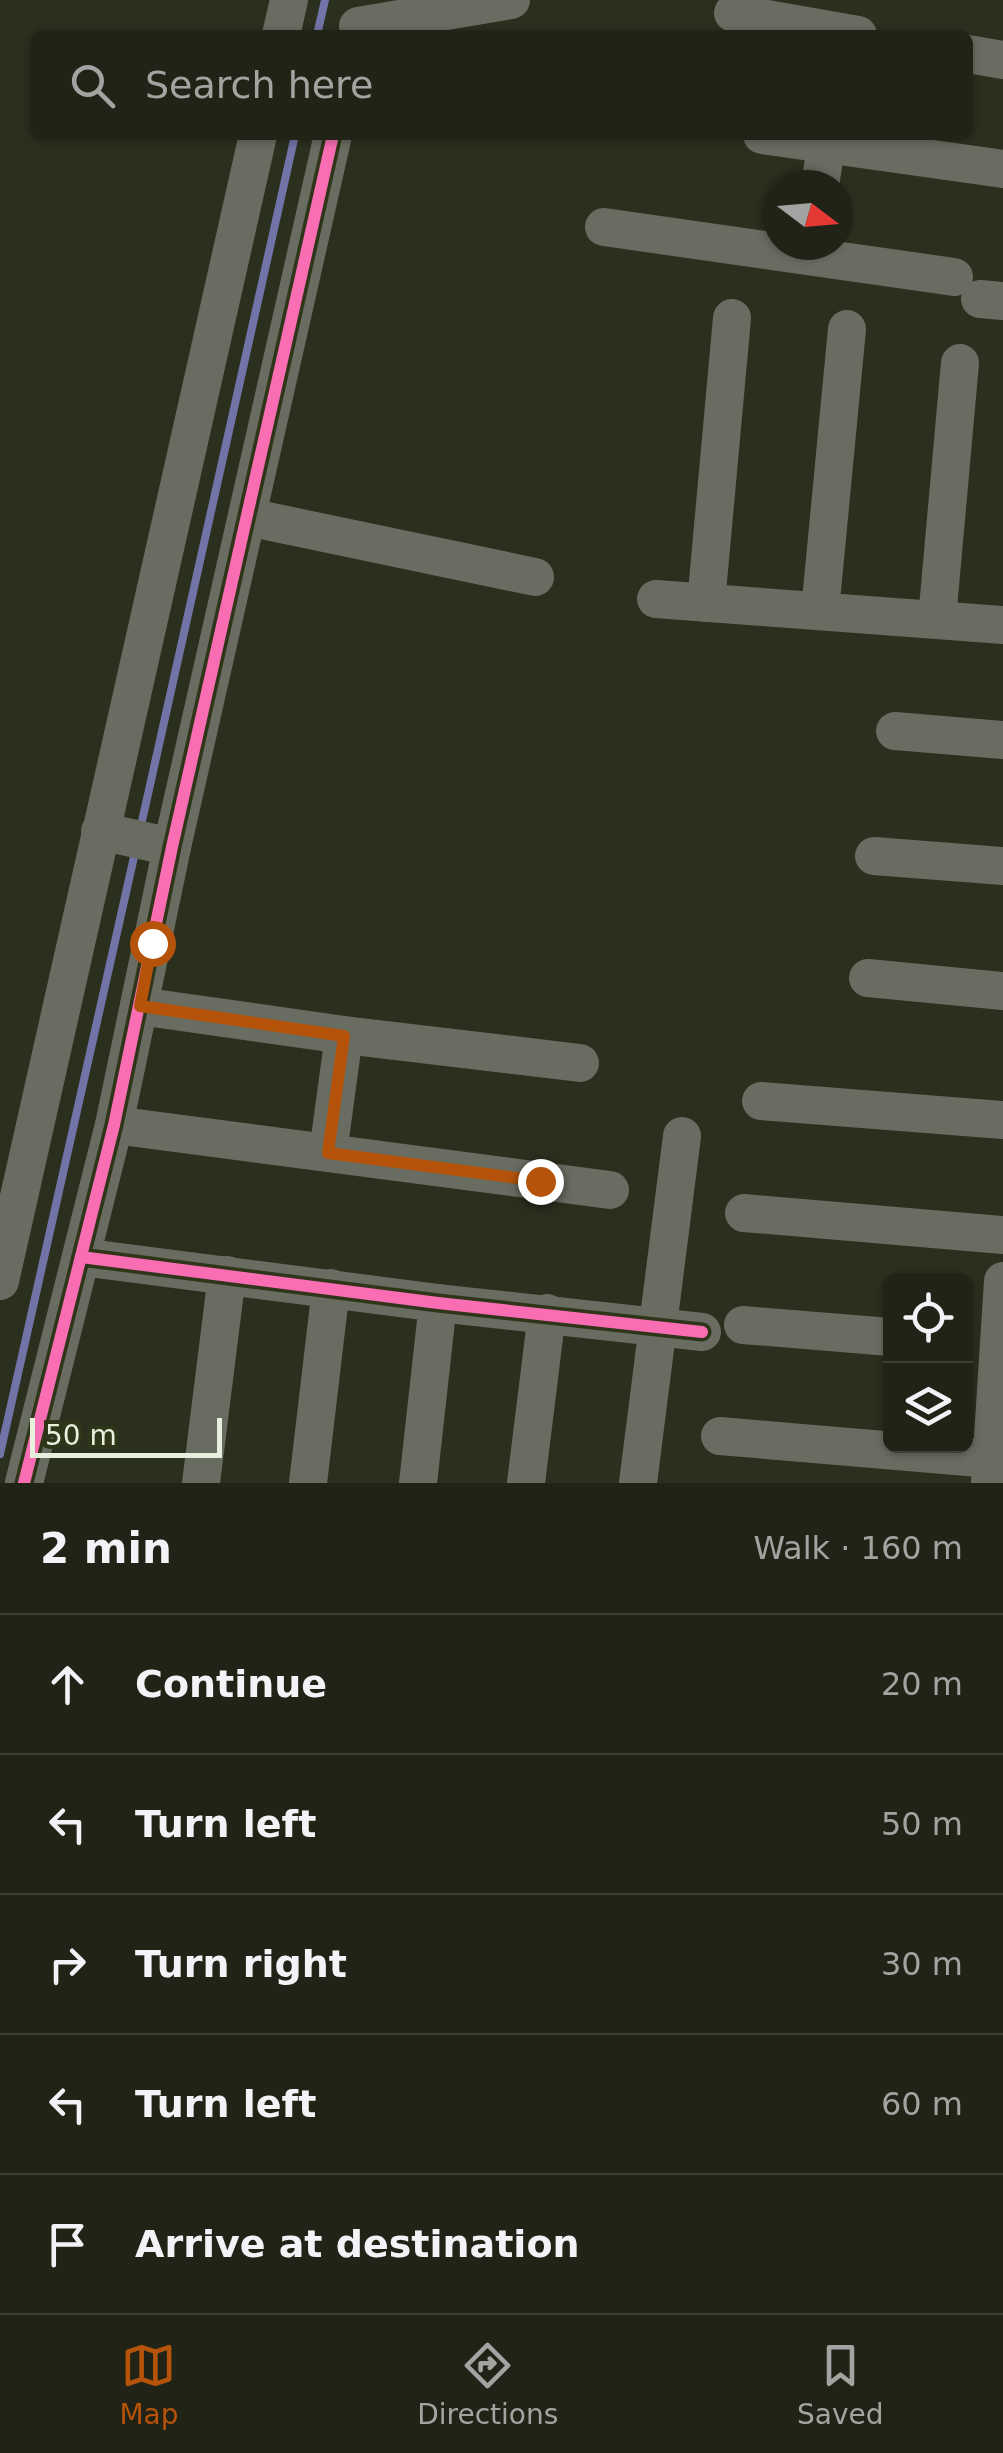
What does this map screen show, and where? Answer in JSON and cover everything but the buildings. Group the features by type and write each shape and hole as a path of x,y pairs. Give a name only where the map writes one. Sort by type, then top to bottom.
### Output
{"street":[{"path":"282,30 289,0"},
{"path":"359,20 511,0"},
{"path":"734,13 827,30"},
{"path":"973,55 1003,60"},
{"path":"24,1483 140,1006 137,840 257,140"},
{"path":"0,1281 137,840 248,516 333,140"},
{"path":"822,170 827,140 1003,169"},
{"path":"604,226 763,245"},
{"path":"850,260 979,292"},
{"path":"706,603 732,318"},
{"path":"820,611 847,328"},
{"path":"938,619 960,363"},
{"path":"248,516 535,577"},
{"path":"656,599 1003,624"},
{"path":"896,731 1003,740"},
{"path":"874,856 1003,866"},
{"path":"868,978 1003,991"},
{"path":"140,1006 344,1036 580,1063"},
{"path":"328,1153 344,1036"},
{"path":"761,1101 1003,1120"},
{"path":"114,1125 610,1190"},
{"path":"638,1483 682,1136"},
{"path":"744,1213 1003,1235"},
{"path":"81,1257 702,1332"},
{"path":"201,1483 227,1275"},
{"path":"720,1436 995,1467 989,1345 1003,1280"},
{"path":"308,1483 332,1288"},
{"path":"418,1483 438,1303"},
{"path":"526,1483 547,1313"},
{"path":"742,1325 883,1336"}],"waterway":[{"path":"318,30 325,0"},
{"path":"140,830 294,140"},
{"path":"0,1454 136,848"}],"cycle path":[{"path":"24,1483 114,1125 172,847 332,140"},
{"path":"81,1257 702,1332"}],"route":[{"path":"152,943 140,1006 344,1036 328,1153 540,1181"}]}
